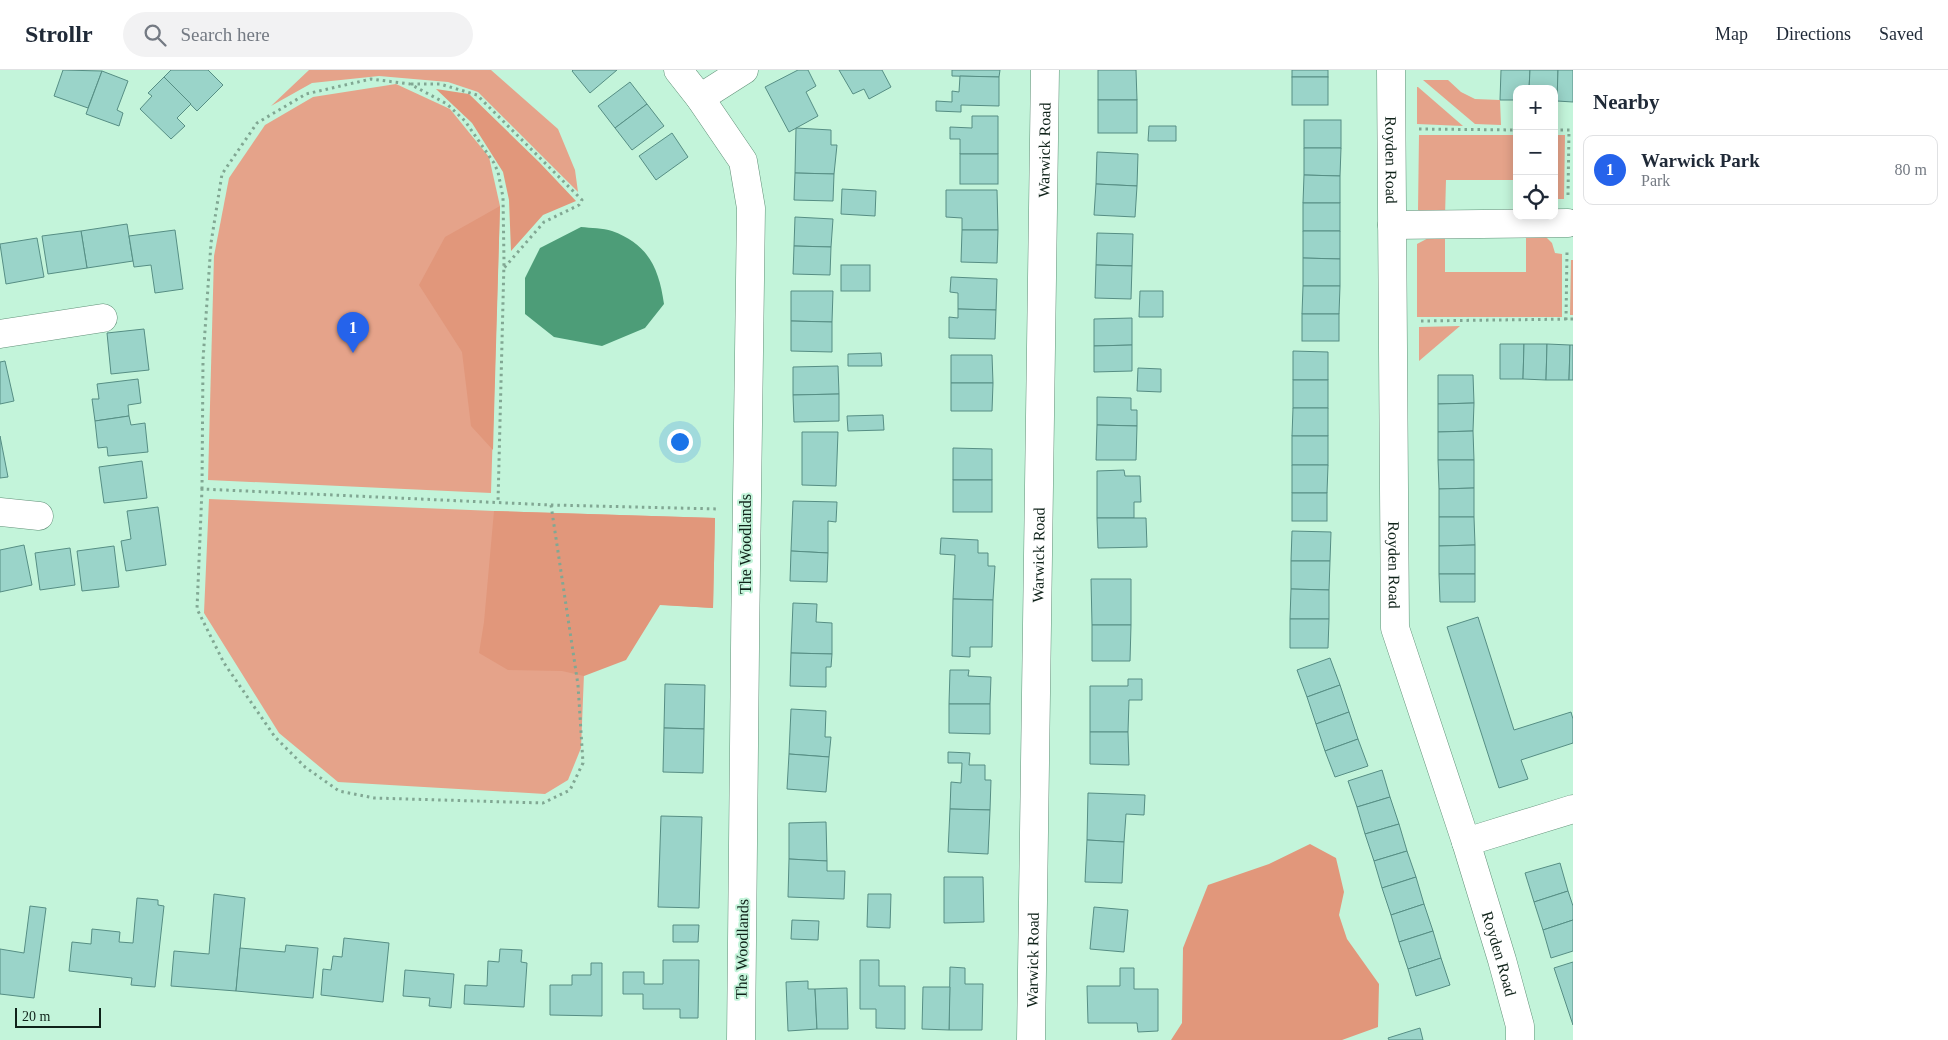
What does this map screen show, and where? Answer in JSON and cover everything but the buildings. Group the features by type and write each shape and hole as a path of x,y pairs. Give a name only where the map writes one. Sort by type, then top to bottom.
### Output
{"street":[{"name":"The Woodlands","path":"678,70 700,98 743,161 751,208 745,510 745,741 741,1040"},
{"path":"700,98 744,70"},
{"name":"Warwick Road","path":"1031,1040 1045,70"},
{"name":"Royden Road","path":"1391,70 1395,628 1466,842 1502,960 1520,1026 1520,1040"},
{"path":"1392,225 1568,223"},
{"path":"0,334 103,318"},
{"path":"0,512 39,516"},
{"path":"1466,842 1573,810"}],"path":[{"path":"503,269 544,222 579,204 582,200 477,96 440,84 410,84 371,80 306,94 257,123 222,174 211,243 203,360 202,489 197,609 224,663 275,737 305,767 338,791 374,798 543,803 570,790 583,762 578,684 551,505"},
{"path":"410,84 447,104 465,121 494,163 503,197 498,502"},
{"path":"1391,129 1513,130"},
{"path":"1558,130 1573,130"},
{"path":"1393,322 1573,320"},
{"path":"202,489 551,505 745,510"}],"shaded area":[{"path":"309,70 491,70 558,129 575,170 578,192 478,92 448,82 379,76 312,83 271,106"},
{"path":"1423,80 1448,80 1461,92 1475,99 1500,100 1501,125 1475,124"},
{"path":"396,84 450,109 489,157 500,206 491,493 208,480 214,256 229,178 265,125 313,97"},
{"path":"1418,87 1463,126 1417,124"},
{"path":"436,89 469,94 576,201 543,215 511,251 509,200 503,172 472,123"},
{"path":"1419,135 1513,135 1513,180 1446,180 1445,216 1427,215 1418,210"},
{"path":"1558,135 1565,135 1564,199 1558,199"},
{"path":"500,206 493,450 471,426 462,352 419,285 445,237"},
{"path":"581,227 612,231 635,243 650,259 662,291 664,304 645,328 602,346 554,337 525,314 525,278 540,248"},
{"path":"1436,234 1445,236 1445,272 1526,272 1526,235 1544,235 1552,243 1555,253 1562,254 1562,317 1417,317 1417,244"},
{"path":"1571,260 1573,260 1573,315 1570,315"},
{"path":"1460,326 1419,361 1419,327"},
{"path":"209,499 715,518 713,608 587,600 581,748 568,780 545,794 338,782 279,733 204,613"},
{"path":"494,511 715,518 713,608 660,605 626,660 584,676 562,671 508,670 479,653 484,622"},
{"path":"1310,844 1336,858 1344,892 1339,915 1347,939 1379,984 1378,1027 1342,1040 1171,1040 1182,1023 1183,948 1208,885 1269,864"}],"place":[{"name":"Warwick Park","path":"353,353"}]}
